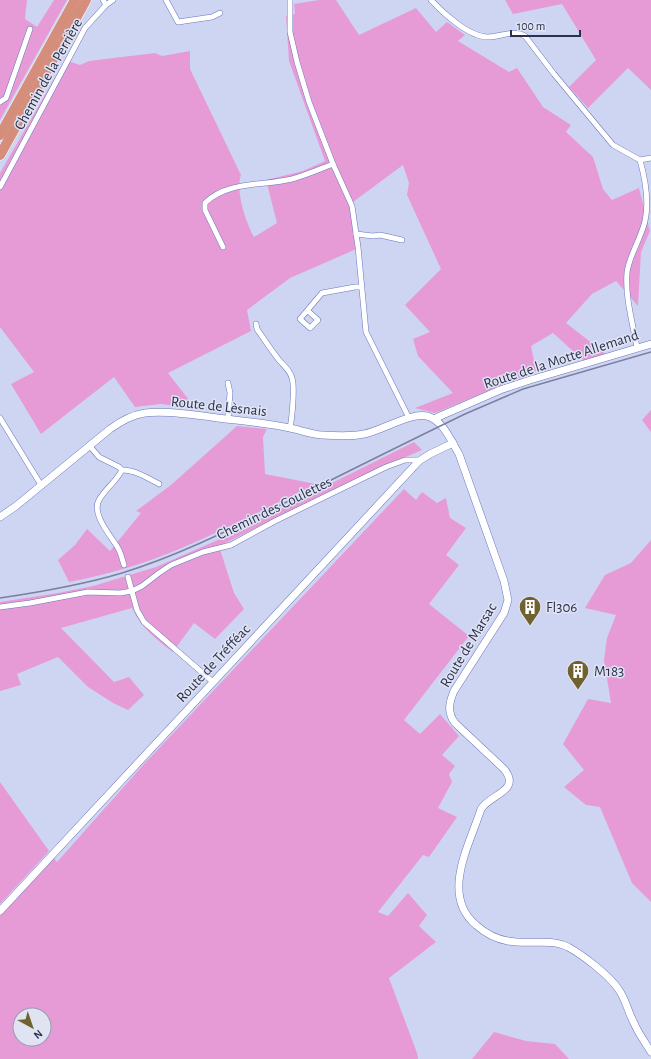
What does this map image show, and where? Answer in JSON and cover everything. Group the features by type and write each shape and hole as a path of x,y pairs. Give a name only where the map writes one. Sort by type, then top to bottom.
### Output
{"highway":[{"path":"0,135 75,0"},
{"path":"0,155 86,0"}],"street":[{"name":"Chemin de la Perrière","path":"0,187 85,28 104,3 113,0"},
{"path":"166,0 178,22 212,17 220,14"},
{"path":"290,0 290,32 309,102 333,164 352,206 366,332 409,418"},
{"path":"431,0 438,8 469,32 478,36 488,37 513,33 520,33 525,36 554,74 613,145 640,160 651,158"},
{"path":"0,102 6,98 30,29"},
{"path":"637,348 627,290 627,271 645,221 646,209 644,176 640,160"},
{"path":"223,247 205,210 204,203 210,198 229,188 291,179 333,164"},
{"path":"356,234 373,236 380,234 402,240"},
{"path":"308,311 322,293 361,287"},
{"path":"256,324 257,329 280,361 288,369 292,377 294,388 292,421 290,428"},
{"name":"Route de la Motte Allemand","path":"435,419 500,390 549,373 651,344"},
{"path":"228,383 230,393 228,419"},
{"name":"Route de Lèsnais","path":"0,517 16,506 89,445 124,420 135,415 147,413 193,415 290,428 319,435 341,437 363,435 409,418 424,415 435,419"},
{"path":"0,418 41,485"},
{"path":"435,419 453,443"},
{"name":"Route de Tréfféac","path":"0,911 420,461 430,454 453,443"},
{"name":"Route de Marsac","path":"453,443 463,464 504,581 508,600 504,613 454,691 449,704 451,717 455,723 504,769 510,780 509,785 505,790 488,802 482,810 460,871 458,892 460,899 469,919 486,932 508,941 561,944 576,952 599,969 614,983 619,990 634,1025 651,1052"},
{"path":"89,445 99,457 122,470 128,470 139,474 159,484"},
{"name":"Chemin des Coulettes","path":"0,607 88,592 120,593 132,591 142,586 171,565 203,552 232,544 275,521 386,467 406,460 420,461"},
{"path":"122,470 119,477 99,500 97,507 101,521 118,548 124,565"},
{"path":"128,577 137,610 144,622 213,682"}],"shaded area":[{"path":"0,0 27,0 25,19 37,27 54,0 67,0 0,120"},
{"path":"319,0 336,0 359,35 416,8 436,32 447,22 465,35 458,41 509,72 517,68 543,107 571,125 566,132 593,157 603,189 612,200 639,188 650,231 641,252 638,306 616,281 592,294 566,323 606,354 584,361 553,333 531,346 536,371 435,413 415,408 453,393 418,356 413,339 430,332 405,305 441,269 407,195 409,183 403,165 353,202 361,247 290,278 247,310 251,331 168,373 196,409 161,404 135,407 114,377 41,434 11,384 34,372 0,327 0,173 65,60 80,65 89,61 155,53 162,56 190,51 190,69 241,175 239,189 240,198 254,237 277,223 266,180 303,171 325,161 289,61 286,16 295,14 294,4"},
{"path":"505,0 651,0 651,90 628,68 588,108 569,87 596,60 562,4 513,14"},
{"path":"651,410 651,432 642,420"},
{"path":"237,426 267,429 263,437 265,474 316,484 177,550 124,569 69,582 58,560 75,545 87,529 110,551 141,513 136,511 171,485"},
{"path":"414,442 422,450 380,468 219,546 234,593 244,609 215,639 194,623 173,652 149,632 139,621 132,608 61,628 114,682 129,677 144,695 128,710 113,703 88,687 58,657 17,674 21,685 0,691 0,602 93,586 156,567 220,539"},
{"path":"404,489 416,500 422,492 437,503 446,498 450,518 466,528 446,555 459,565 429,604 469,636 404,720 420,734 440,714 459,736 442,755 455,766 449,774 452,782 438,808 457,817 429,857 423,855 378,912 388,916 408,893 427,915 419,926 436,942 389,978 418,1059 0,1059 0,916 54,858 57,862 144,764"},
{"path":"651,540 651,902 632,883 600,807 586,805 564,787 584,770 563,744 588,699 611,703 604,660 607,638 616,615 585,608 605,575 631,563"},
{"path":"0,782 49,851 0,904"},
{"path":"494,1032 526,1041 555,1044 569,1059 472,1059"}],"railway":[{"path":"0,598 77,585 122,573 167,557 254,518 465,414 523,389 651,352"}],"place":[{"name":"Fl306","path":"530,626"},
{"name":"M183","path":"578,690"}]}
